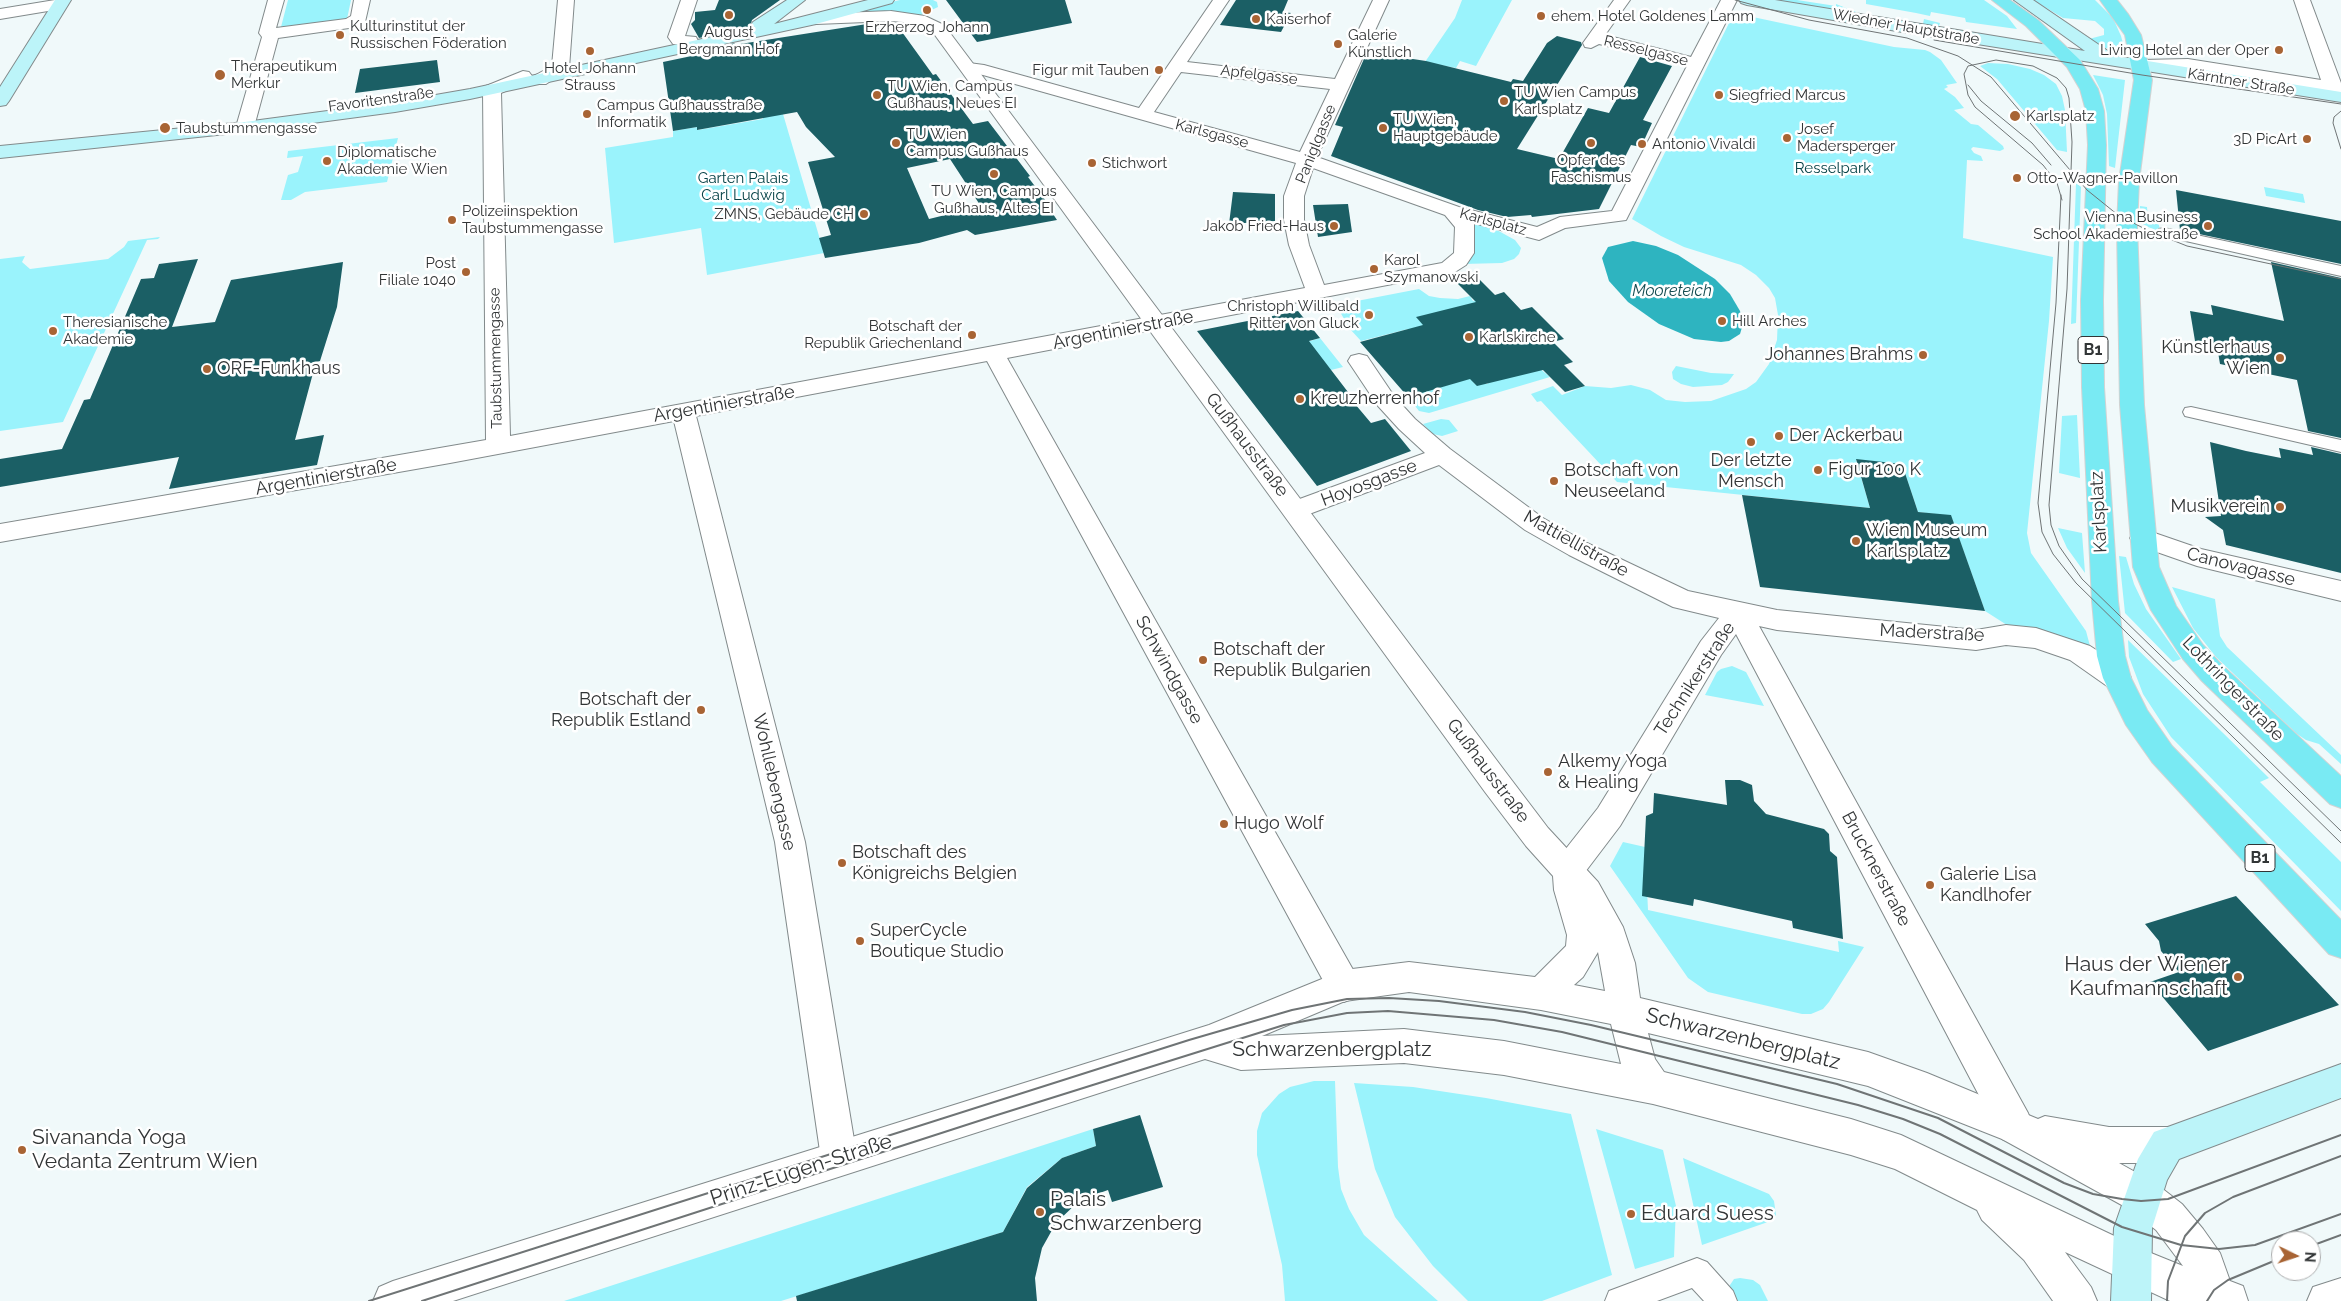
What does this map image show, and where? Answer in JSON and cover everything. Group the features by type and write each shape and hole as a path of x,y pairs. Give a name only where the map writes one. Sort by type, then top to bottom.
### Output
{"main road":[{"name":"Favoritenstraße","path":"0,152 247,121 532,78 816,19 886,0"},
{"name":"Wiedner Hauptstraße","path":"1747,0 2065,53"},
{"name":"B1","path":"2000,0 2032,23 2065,53"},
{"path":"2022,0 2047,16 2092,50 2115,61"},
{"name":"B1","path":"2108,0 2120,14 2133,35 2141,65 2143,86 2129,181 2127,227 2132,404 2143,538"},
{"path":"0,101 61,2"},
{"name":"Favoritenstraße","path":"0,143 121,131 182,122 247,121 395,107 492,90 560,68 758,25 776,16 795,2"},
{"path":"795,2 795,9 802,15 816,19"},
{"name":"Kärntner Straße","path":"2065,53 2338,91"},
{"name":"Karlsplatz","path":"2065,53 2080,72 2089,89 2096,126 2092,300 2093,387 2105,601 2111,656 2117,678"},
{"name":"Lothringerstraße","path":"2143,538 2146,567 2154,589 2164,610 2193,652 2212,673 2341,795"},
{"name":"B1","path":"2117,678 2136,717 2162,754 2341,943"},
{"name":"Schwarzenbergplatz","path":"2167,1146 2341,1081"},
{"path":"2131,1283 2133,1228 2150,1172 2167,1146"}],"street":[{"path":"271,34 267,32 276,0"},
{"path":"271,34 349,24 359,18 362,0"},
{"path":"560,68 566,0"},
{"path":"689,0 676,37 679,40 690,41"},
{"path":"1143,115 1221,0"},
{"name":"Paniglgasse","path":"1317,294 1299,245 1294,220 1294,196 1307,160 1340,84 1381,0"},
{"name":"Resselgasse","path":"1622,0 1593,40 1697,64"},
{"name":"Karlsplatz","path":"1452,211 1539,234 1560,224 1619,216 1729,0"},
{"path":"2302,0 2338,91"},
{"path":"0,14 61,2"},
{"name":"Favoritenstraße","path":"816,19 891,16 927,21"},
{"name":"Gußhausstraße","path":"927,21 938,28 969,68 998,111 1155,324 1537,837 1587,892 1607,927 1618,963 1625,1011 1639,1066 1652,1087"},
{"path":"247,121 271,34"},
{"name":"Apfelgasse","path":"1177,66 1340,84"},
{"name":"Karlsgasse","path":"969,68 984,70 1307,160 1452,211"},
{"name":"Taubstummengasse","path":"492,90 498,446"},
{"name":"Argentinierstraße","path":"0,534 498,446 1448,268 1459,261 1464,253 1465,227 1463,221 1452,211"},
{"path":"2164,232 2213,242 2243,251 2341,271"},
{"name":"Schwindgasse","path":"994,354 1344,986"},
{"name":"Mattiellistraße","path":"1359,361 1386,401 1407,424 1442,455 1534,524 1578,550 1682,600 1738,612"},
{"name":"Wohllebengasse","path":"683,412 790,842 839,1158"},
{"path":"2191,412 2341,446"},
{"name":"Hoyosgasse","path":"1295,510 1442,455"},
{"name":"Canovagasse","path":"2143,538 2198,557 2341,591"},
{"name":"Maderstraße","path":"1738,612 1776,620 1976,640 2006,635 2036,638 2080,653 2117,678"},
{"name":"Technikerstraße","path":"1568,870 1609,817 1711,648 1738,612"},
{"name":"Brucknerstraße","path":"1738,612 2015,1126"},
{"path":"1541,994 1571,966 1582,952 1583,934 1570,890 1568,870"},
{"name":"Schwarzenbergplatz","path":"2167,1146 2100,1144 2065,1139 2015,1126 1868,1069 1625,1011 1541,994 1409,978 1344,986 1210,1041 1217,1047 1233,1052 1249,1053 1404,1046 1504,1058 1652,1087 1851,1137 1901,1153 1946,1174 2131,1283 2168,1281 2223,1300"},
{"name":"Prinz-Eugen-Straße","path":"393,1301 1210,1041"},
{"name":"Schwarzenbergplatz","path":"2015,1126 2142,1196 2169,1217 2190,1242 2206,1267 2223,1300"},
{"name":"Schwarzenbergplatz","path":"1946,1174 1996,1208 2037,1247 2077,1301"},
{"path":"1619,1301 1697,1272 1723,1301"},
{"path":"2327,1301 2341,1298"}],"green space":[{"path":"288,0 351,0 347,19 281,27"},
{"path":"900,0 933,0 937,2 938,7 921,15 845,13"},
{"path":"1462,0 1512,0 1476,66 1460,61 1456,68 1425,62 1455,18"},
{"path":"1765,0 1797,0 1836,6 1836,4 1861,14 1923,24 1924,19 1940,23 1939,26 1918,25"},
{"path":"1866,0 1984,0 2007,16 2017,29 1966,22 1965,18 1931,12 1930,16 1866,4"},
{"path":"2033,0 2095,0 2113,18 2124,47 2113,50 2098,46 2089,39 2104,35 2104,29 2095,21 2063,18"},
{"name":"Resselpark","path":"1734,13 1894,47 1930,52 1941,60 1957,83 1946,85 1948,87 1944,89 1955,97 1964,108 1954,110 1971,124 1978,125 2003,146 2004,149 2000,151 1973,147 1971,149 1974,153 1981,156 1983,161 1967,160 1963,238 2053,257 2049,321 2027,533 2031,553 2086,631 2090,646 2010,627 1985,611 1951,516 1918,512 1902,464 1856,460 1870,508 1617,482 1541,401 1537,402 1531,394 1553,386 1562,395 1585,386 1611,388 1631,385 1650,390 1666,400 1685,402 1711,401 1746,389 1756,382 1769,364 1777,340 1778,315 1775,298 1769,288 1756,275 1741,265 1684,247 1632,219"},
{"path":"1988,63 2008,64 2030,69 2044,75 2056,84 2062,96 2065,110 2067,152 2057,150 1997,79 1980,66"},
{"path":"2093,75 2125,80 2115,168 2109,166 2107,114 2103,95"},
{"name":"Garten Palais Carl Ludwig","path":"783,114 824,253 707,275 701,228 614,243 605,148 673,137 673,131 697,127 698,130"},
{"path":"398,138 387,182 305,192 291,200 281,200 288,175 298,172 303,156 287,158 288,151"},
{"path":"2076,183 2081,187 2076,323 2071,324"},
{"path":"2264,187 2303,194 2305,203 2266,196"},
{"path":"2140,206 2147,207 2148,220 2158,222 2161,233 2140,223"},
{"path":"1471,220 1495,229 1515,240 1521,248 1519,254 1514,259 1502,263 1463,264"},
{"path":"160,237 147,240 63,422 0,431 0,259 25,256 22,262 30,269 108,259 124,247 128,241"},
{"path":"1419,289 1429,296 1440,298 1458,299 1470,296 1473,301 1478,299 1499,321 1426,315 1418,319 1428,329 1408,329 1361,341 1350,329 1336,305"},
{"path":"1320,338 1343,367 1331,370 1307,342"},
{"path":"1522,354 1550,377 1429,413 1419,411 1408,397 1454,383 1467,374 1475,384 1487,384"},
{"path":"1676,366 1711,373 1734,374 1728,382 1722,385 1693,387 1681,384 1673,379 1672,372"},
{"path":"2077,415 2080,478 2059,473 2062,416"},
{"path":"1441,419 1449,420 1458,431 1442,436 1433,434 1423,424"},
{"path":"2058,528 2082,533 2085,573 2067,548"},
{"path":"2119,556 2126,557 2134,584 2146,609 2181,659 2173,662 2125,613"},
{"path":"2172,587 2215,599 2220,636 2227,647 2341,755 2341,764 2319,744 2306,740 2297,734 2216,657 2193,628"},
{"path":"2128,640 2269,778 2260,782 2341,862 2341,911 2171,737 2143,694 2129,657"},
{"path":"1732,666 1746,672 1764,706 1705,695 1717,672"},
{"path":"1623,842 1645,847 1648,910 1839,952 1838,941 1864,947 1829,1002 1823,1009 1811,1014 1802,1014 1708,992 1688,978 1610,866"},
{"path":"1314,1081 1335,1081 1338,1167 1341,1189 1349,1209 1364,1235 1438,1301 1285,1301 1282,1265 1257,1155 1257,1131 1262,1113 1279,1094 1290,1087"},
{"path":"1354,1083 1413,1087 1571,1114 1612,1275 1542,1301 1468,1301 1433,1266 1395,1217 1375,1169"},
{"path":"1093,1129 1096,1146 1062,1158 1027,1187 1003,1232 781,1301 564,1301"},
{"path":"1596,1129 1663,1150 1676,1206 1674,1257 1635,1269"},
{"path":"1683,1158 1769,1194 1774,1201 1776,1215 1773,1220 1702,1245"},
{"path":"1734,1279 1753,1280 1760,1285 1768,1301 1729,1301 1728,1288"}],"water":[{"name":"Mooreteich","path":"1633,241 1656,246 1678,255 1715,279 1730,294 1740,311 1743,324 1740,334 1729,341 1721,342 1694,339 1659,324 1628,302 1609,281 1602,258 1608,247"}],"building":[{"name":"August Bergmann Hof","path":"719,0 780,0 752,20 750,27 699,38 691,24 695,20 695,12 715,10"},
{"path":"946,0 1065,0 1072,23 977,42"},
{"name":"Kaiserhof","path":"1236,0 1288,0 1283,12 1291,13 1281,32 1220,25"},
{"name":"TU Wien Campus Gußhaus","path":"867,24 871,30 897,25 933,75 936,74 973,124 988,121 1030,176 1028,177 1055,213 1053,214 1057,220 975,235 967,230 919,243 825,258 819,238 831,235 808,162 835,157 806,127 797,112 697,130 697,127 673,131 663,62 706,53 705,50 735,43 734,45","holes":["950,159 980,205 929,219 907,168"]},
{"name":"TU Wien Campus Karlsplatz","path":"1557,36 1581,42 1582,45 1517,149 1559,159 1588,108 1609,113 1640,57 1672,66 1643,120 1652,123 1641,147 1631,145 1599,209 1532,217 1531,215 1507,217 1478,210 1331,156 1343,127 1335,125 1367,52 1426,61 1511,82 1513,79 1523,81 1547,43"},
{"path":"437,60 440,82 355,93 360,69"},
{"name":"Vienna Business School Akademiestraße","path":"2176,190 2341,221 2341,264 2180,230"},
{"path":"1233,192 1275,194 1275,221 1229,224"},
{"name":"Jakob Fried-Haus","path":"1348,204 1352,232 1318,237 1313,205"},
{"name":"ORF-Funkhaus","path":"198,259 172,327 215,322 231,280 343,262 337,307 320,361 316,362 295,440 324,435 317,465 169,489 179,457 0,487 0,459 62,449 84,400 90,399 141,279 154,278 159,264"},
{"name":"Künstlerhaus Wien","path":"2271,262 2341,278 2341,438 2308,431 2297,380 2220,364 2218,352 2196,347 2190,311 2213,315 2211,305 2284,321"},
{"name":"Karlskirche","path":"1476,276 1495,295 1504,292 1521,310 1532,307 1564,339 1553,342 1573,362 1564,365 1585,386 1565,392 1543,370 1477,386 1470,379 1408,397 1360,342 1423,325 1416,317 1476,302 1455,281"},
{"name":"Kreuzherrenhof","path":"1298,311 1320,338 1309,341 1351,396 1350,398 1371,423 1385,419 1411,451 1317,486 1197,331"},
{"name":"Musikverein","path":"2210,442 2281,458 2279,448 2313,455 2311,447 2341,454 2341,573 2226,545 2223,530 2205,517 2221,516"},
{"name":"Wien Museum Karlsplatz","path":"1856,459 1902,464 1918,512 1951,515 1985,611 1760,587 1742,495 1870,508"},
{"path":"1725,780 1740,780 1752,785 1754,801 1766,814 1824,829 1829,834 1830,851 1837,857 1843,939 1793,928 1792,921 1694,899 1693,906 1642,896 1646,816 1653,813 1654,793 1727,805"},
{"name":"Haus der Wiener Kaufmannschaft","path":"2236,896 2339,1005 2208,1051 2150,982 2179,972 2161,951 2159,941 2145,924"},
{"name":"Palais Schwarzenberg","path":"1140,1115 1163,1187 1112,1202 1108,1190 1080,1200 1056,1223 1042,1248 1035,1278 1037,1301 797,1301 796,1296 1003,1232 1027,1188 1062,1158 1096,1146 1093,1129"}],"tram line":[{"path":"1735,0 1809,20 1907,38 1958,56 1972,65"},
{"path":"1934,40 2142,75 2341,104"},
{"path":"1972,65 1996,60 2033,66 2057,78 2066,88 2069,98 2072,142 2071,171"},
{"path":"1972,65 1991,77 2071,171"},
{"path":"1972,65 1968,66 1964,74 1968,95 1975,107 2043,165 2057,183 2061,196"},
{"path":"1968,85 1981,101 2032,143 2051,165"},
{"path":"2341,111 2334,117 2333,123 2341,149"},
{"path":"2071,171 2087,190 2118,215 2147,230 2187,246 2341,279"},
{"path":"2071,171 2067,289 2049,505 2051,525 2059,546 2082,579 2341,831"},
{"path":"2061,196 2056,303 2038,503 2042,532 2053,554 2076,583 2341,843"},
{"path":"369,1301 1189,1040 1292,1010 1347,999 1389,998 1439,1001 1525,1012 1591,1025 1837,1084 1938,1118 2064,1183 2093,1194 2122,1199 2141,1201 2168,1199 2341,1135"},
{"path":"422,1301 994,1116 1284,1025 1347,1013 1388,1011 1494,1020 1562,1032 1858,1105 1903,1119 1940,1134 2122,1227 2182,1245"},
{"path":"2182,1245 2185,1236 2205,1213 2233,1197 2341,1156"},
{"path":"2182,1245 2219,1249 2255,1245 2341,1214"},
{"path":"2321,1242 2341,1235"},
{"path":"2167,1301 2168,1281 2182,1245"},
{"path":"2207,1301 2214,1290 2228,1280 2271,1262"}],"place":[{"name":"Erzherzog Johann","path":"927,10"},
{"name":"August Bergmann Hof","path":"729,15"},
{"name":"ehem. Hotel Goldenes Lamm","path":"1541,16"},
{"name":"Kaiserhof","path":"1256,19"},
{"name":"Kulturinstitut der Russischen Föderation","path":"340,35"},
{"name":"Galerie Künstlich","path":"1338,44"},
{"name":"Living Hotel an der Oper","path":"2279,50"},
{"name":"Hotel Johann Strauss","path":"590,51"},
{"name":"Figur mit Tauben","path":"1159,70"},
{"name":"Therapeutikum Merkur","path":"220,75"},
{"name":"TU Wien, Campus Gußhaus, Neues EI","path":"877,95"},
{"name":"Siegfried Marcus","path":"1719,95"},
{"name":"TU Wien Campus Karlsplatz","path":"1504,101"},
{"name":"Campus Gußhausstraße Informatik","path":"587,114"},
{"name":"Karlsplatz","path":"2015,116"},
{"name":"Taubstummengasse","path":"165,128"},
{"name":"TU Wien, Hauptgebäude","path":"1383,128"},
{"name":"Josef Madersperger","path":"1787,138"},
{"name":"3D PicArt","path":"2307,139"},
{"name":"TU Wien Campus Gußhaus","path":"896,143"},
{"name":"Opfer des Faschismus","path":"1591,143"},
{"name":"Antonio Vivaldi","path":"1642,144"},
{"name":"Diplomatische Akademie Wien","path":"327,161"},
{"name":"Stichwort","path":"1092,163"},
{"name":"TU Wien, Campus Gußhaus, Altes EI","path":"994,174"},
{"name":"Otto-Wagner-Pavillon","path":"2017,178"},
{"name":"ZMNS, Gebäude CH","path":"864,214"},
{"name":"Polizeiinspektion Taubstummengasse","path":"452,220"},
{"name":"Jakob Fried-Haus","path":"1334,226"},
{"name":"Vienna Business School Akademiestraße","path":"2208,226"},
{"name":"Karol Szymanowski","path":"1374,269"},
{"name":"Post Filiale 1040","path":"466,272"},
{"name":"Christoph Willibald Ritter von Gluck","path":"1369,315"},
{"name":"Hill Arches","path":"1722,321"},
{"name":"Theresianische Akademie","path":"53,331"},
{"name":"Botschaft der Republik Griechenland","path":"972,335"},
{"name":"Karlskirche","path":"1469,337"},
{"name":"Johannes Brahms","path":"1923,355"},
{"name":"Künstlerhaus Wien","path":"2280,358"},
{"name":"ORF-Funkhaus","path":"207,369"},
{"name":"Kreuzherrenhof","path":"1300,399"},
{"name":"Der Ackerbau","path":"1779,436"},
{"name":"Der letzte Mensch","path":"1751,442"},
{"name":"Figur 100 K","path":"1818,470"},
{"name":"Botschaft von Neuseeland","path":"1554,481"},
{"name":"Musikverein","path":"2280,507"},
{"name":"Wien Museum Karlsplatz","path":"1856,541"},
{"name":"Botschaft der Republik Bulgarien","path":"1203,660"},
{"name":"Botschaft der Republik Estland","path":"701,710"},
{"name":"Alkemy Yoga & Healing","path":"1548,772"},
{"name":"Hugo Wolf","path":"1224,824"},
{"name":"Botschaft des Königreichs Belgien","path":"842,863"},
{"name":"Galerie Lisa Kandlhofer","path":"1930,885"},
{"name":"SuperCycle Boutique Studio","path":"860,941"},
{"name":"Haus der Wiener Kaufmannschaft","path":"2238,977"},
{"name":"Sivananda Yoga Vedanta Zentrum Wien","path":"22,1150"},
{"name":"Palais Schwarzenberg","path":"1040,1212"},
{"name":"Eduard Suess","path":"1631,1214"}]}
